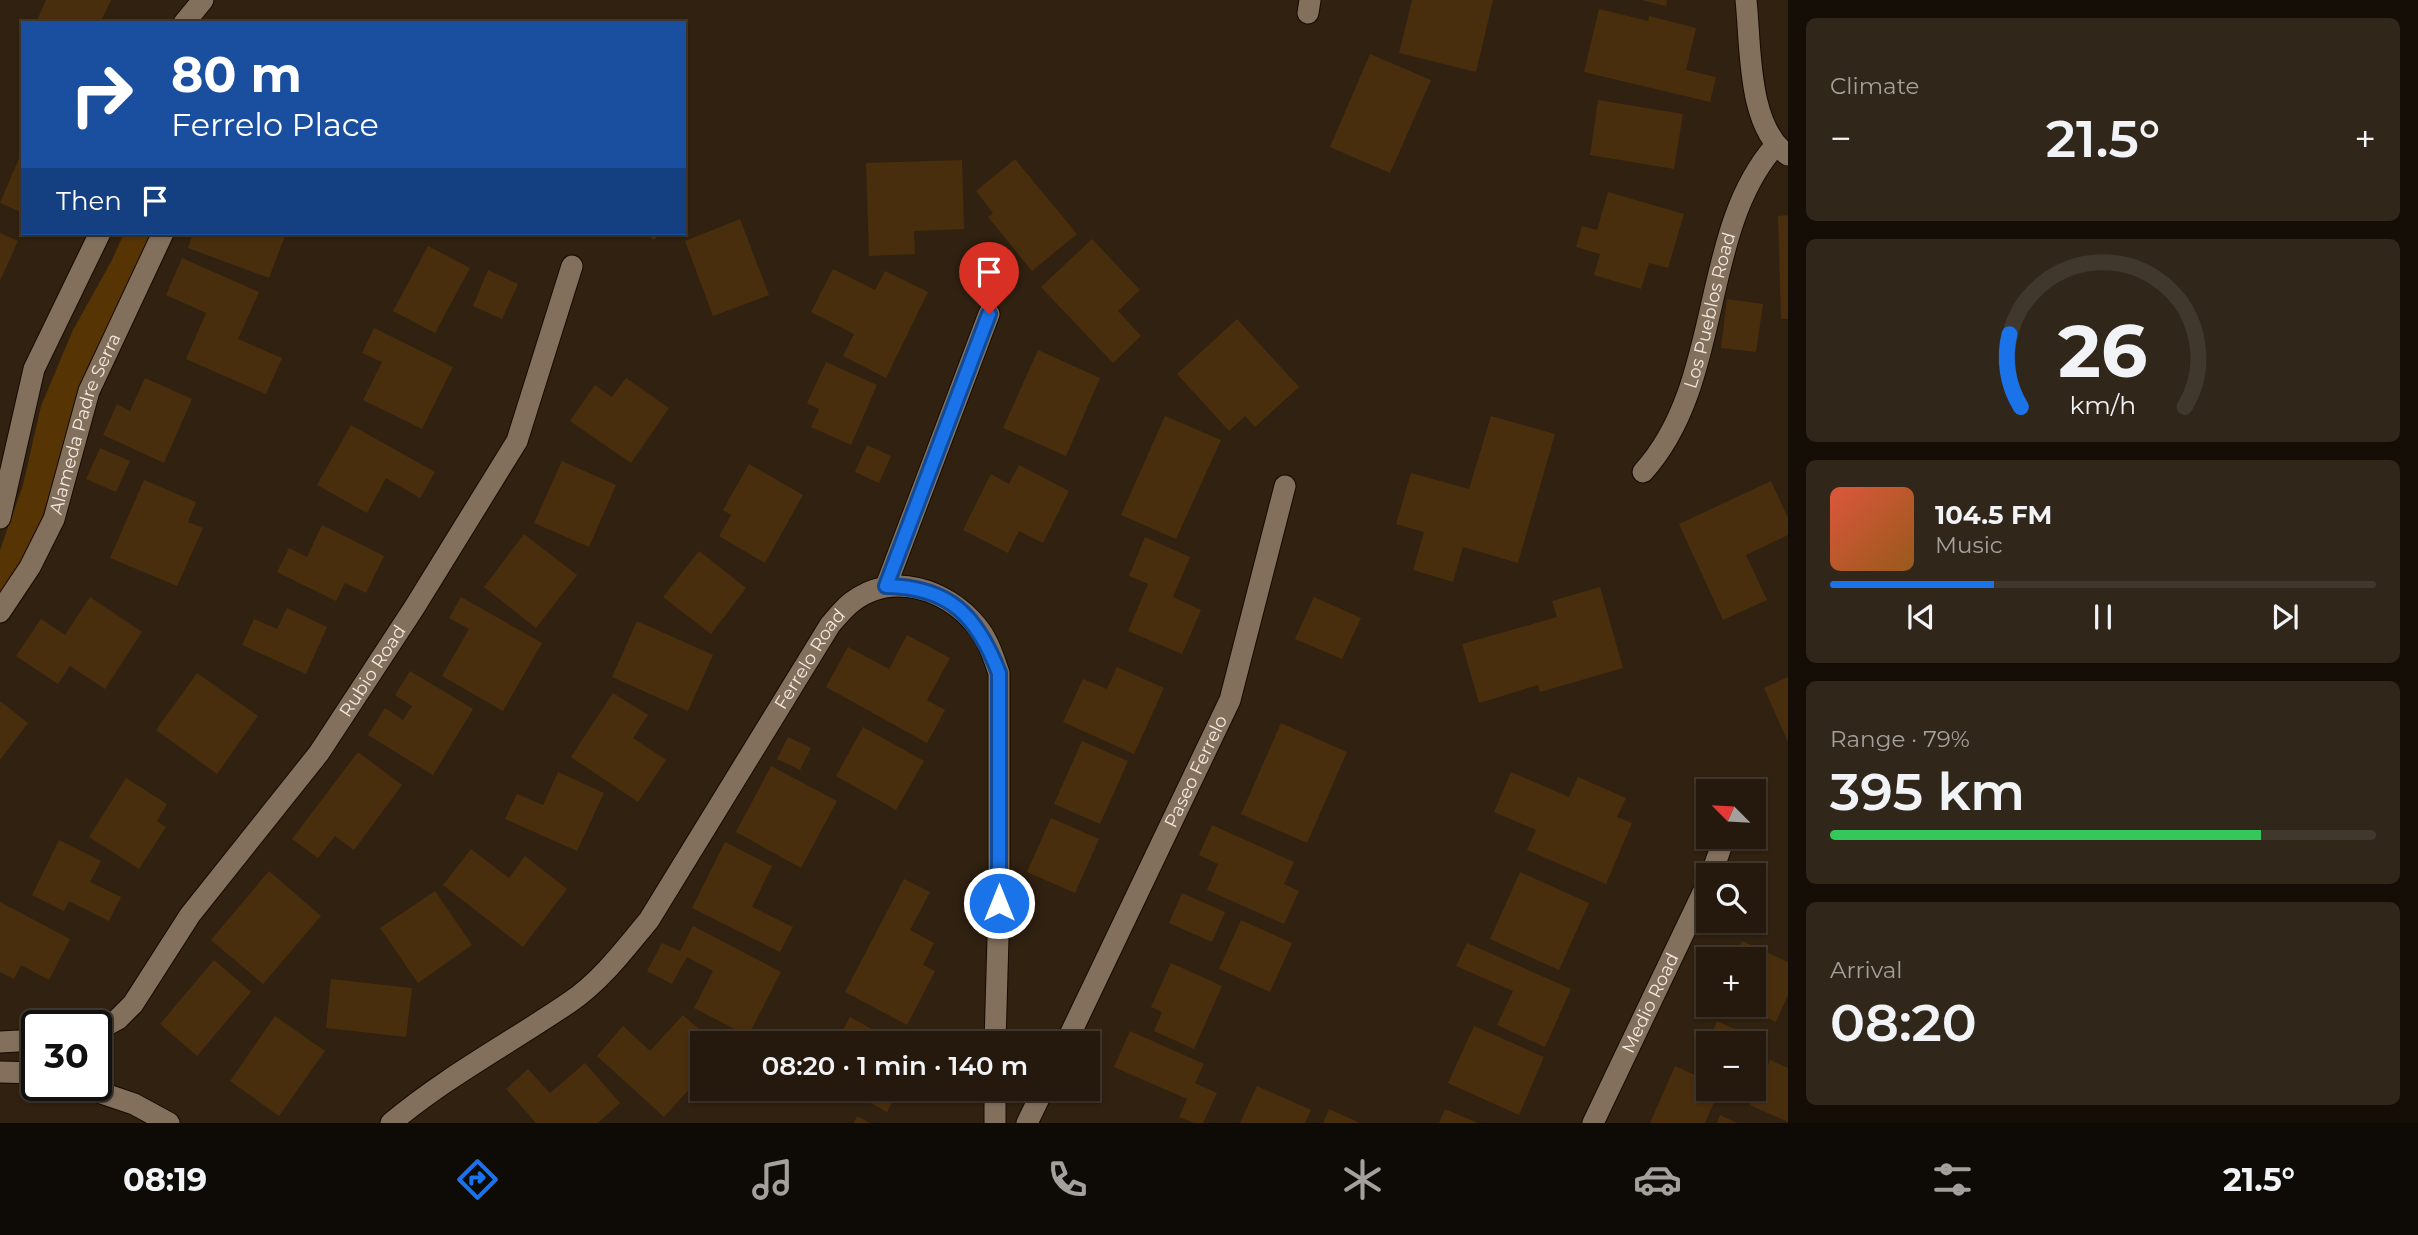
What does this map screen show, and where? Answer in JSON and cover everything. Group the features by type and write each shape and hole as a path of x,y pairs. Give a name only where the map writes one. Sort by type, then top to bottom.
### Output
{"street":[{"path":"1746,0 1755,92 1763,126 1781,151"},
{"name":"Los Pueblos Road","path":"1643,472 1671,433 1687,398 1738,212 1758,168 1781,151"},
{"path":"0,518 34,369 99,235"},
{"name":"Alameda Padre Serra","path":"0,612 30,567 54,519 89,391 162,235"},
{"name":"Rubio Road","path":"112,1022 133,1004 190,915 319,753 421,597 517,441 572,266"},
{"path":"886,586 989,314"},
{"name":"Paseo Ferrelo","path":"1072,1031 1230,700 1285,486"},
{"name":"Ferrelo Road","path":"391,1123 435,1088 570,1002 615,960 649,920 830,625 851,602 886,586 915,586 951,602 965,613 986,640 999,673 1000,890 995,1031"},
{"name":"Medio Road","path":"1593,1123 1696,907"},
{"path":"0,1042 21,1041"},
{"path":"0,1072 21,1073"},
{"path":"112,1097 134,1104 169,1123"},
{"path":"995,1101 995,1123"},
{"path":"1027,1123 1038,1101"}],"shaded area":[{"path":"123,235 153,235 67,448 38,536 0,600 0,550 23,485 41,406 73,330"}],"building":[{"path":"46,0 111,0 101,21 37,21"},
{"path":"1412,0 1493,0 1476,72 1399,53"},
{"path":"1642,0 1667,0 1666,6"},
{"path":"1599,9 1648,21 1649,16 1696,28 1686,70 1716,77 1710,102 1584,72"},
{"path":"1370,54 1431,80 1390,173 1330,147"},
{"path":"1598,100 1683,114 1674,169 1590,155"},
{"path":"21,154 21,212 0,203"},
{"path":"1015,159 1077,234 1032,271 988,217 993,213 976,191"},
{"path":"962,160 964,229 914,231 915,254 869,256 866,163"},
{"path":"1608,192 1684,214 1668,268 1649,263 1641,289 1594,275 1600,254 1576,247 1582,226 1597,230"},
{"path":"1788,215 1788,319 1781,319 1778,216"},
{"path":"740,219 769,295 713,316 685,241"},
{"path":"0,233 18,241 0,281"},
{"path":"192,235 285,235 269,278 188,248"},
{"path":"1092,239 1140,290 1118,311 1141,336 1113,363 1041,287"},
{"path":"428,246 470,268 435,333 393,311"},
{"path":"182,258 259,292 238,339 282,358 266,394 186,359 206,313 166,295"},
{"path":"833,269 875,290 885,271 928,292 886,378 843,356 854,334 811,312"},
{"path":"488,270 518,284 502,319 473,306"},
{"path":"1727,299 1763,304 1756,352 1721,348"},
{"path":"1237,319 1299,387 1255,427 1245,416 1229,431 1177,374"},
{"path":"374,328 453,367 422,429 363,400 382,362 362,353"},
{"path":"1038,350 1100,378 1066,456 1003,428"},
{"path":"826,362 877,385 851,445 811,427 819,409 807,403"},
{"path":"145,378 192,399 164,463 103,435 117,404 130,411"},
{"path":"626,378 669,408 631,463 570,421 595,385 612,397"},
{"path":"1165,416 1221,440 1176,539 1121,515"},
{"path":"1491,416 1555,434 1518,563 1463,547 1453,582 1413,570 1424,532 1396,524 1411,473 1469,489"},
{"path":"351,425 435,472 420,498 386,478 367,513 317,485"},
{"path":"867,445 891,456 879,483 855,472"},
{"path":"100,448 130,461 116,492 86,479"},
{"path":"562,461 616,485 589,547 534,523"},
{"path":"749,464 803,495 765,563 719,536 731,515 723,510"},
{"path":"1019,465 1069,491 1043,543 1019,531 1008,553 963,530 991,474 1009,484"},
{"path":"144,480 196,502 188,522 203,528 177,586 110,558"},
{"path":"1771,481 1788,518 1788,535 1746,555 1767,600 1723,620 1679,524"},
{"path":"322,525 384,556 366,593 345,583 336,601 277,572 289,548 307,557"},
{"path":"524,534 577,575 536,628 484,587"},
{"path":"1145,537 1190,557 1173,597 1201,610 1182,654 1128,631 1148,584 1129,576"},
{"path":"699,551 746,588 711,634 663,597"},
{"path":"1600,587 1623,668 1540,692 1538,685 1479,703 1462,644 1557,617 1552,601"},
{"path":"90,597 142,632 105,689 70,666 58,684 16,656 41,619 65,635"},
{"path":"461,597 542,643 503,711 442,676 469,629 449,618"},
{"path":"1314,597 1361,618 1342,659 1295,639"},
{"path":"287,608 327,627 306,674 242,645 254,619 277,629"},
{"path":"637,621 713,655 688,711 612,677"},
{"path":"907,635 950,658 927,700 945,710 927,743 826,687 848,647 889,669"},
{"path":"1117,667 1164,688 1134,754 1063,722 1083,679 1107,689"},
{"path":"410,671 473,709 433,775 368,735 385,708 403,720 412,706 395,695"},
{"path":"197,673 258,716 217,774 156,730"},
{"path":"1788,677 1788,742 1764,688"},
{"path":"613,693 648,715 633,738 666,760 638,802 571,757"},
{"path":"0,701 28,723 0,760"},
{"path":"1281,723 1347,752 1307,843 1241,814"},
{"path":"863,727 924,761 896,810 836,776"},
{"path":"788,737 811,748 800,770 777,759"},
{"path":"1082,741 1128,761 1100,824 1054,804"},
{"path":"358,752 402,785 354,850 335,836 318,858 292,839"},
{"path":"771,766 837,801 801,868 736,832"},
{"path":"558,772 604,793 577,851 505,819 517,794 543,805"},
{"path":"1511,772 1569,797 1578,777 1626,798 1617,817 1632,823 1606,884 1527,850 1536,830 1494,812"},
{"path":"126,778 167,804 157,821 166,827 139,869 89,837"},
{"path":"1051,818 1099,839 1075,893 1027,872"},
{"path":"1212,825 1294,862 1284,884 1299,891 1284,924 1207,890 1218,864 1199,855"},
{"path":"59,840 101,861 90,882 121,897 109,921 69,901 64,911 32,895"},
{"path":"725,842 772,866 752,907 793,927 780,952 692,908"},
{"path":"471,849 509,878 525,856 567,889 523,947 443,885"},
{"path":"269,871 321,916 263,984 211,940"},
{"path":"1520,872 1589,903 1559,970 1490,939"},
{"path":"904,879 930,892 910,930 934,943 923,965 935,971 907,1025 845,992"},
{"path":"435,891 472,945 418,983 380,928"},
{"path":"1182,893 1225,912 1212,942 1169,923"},
{"path":"0,902 70,939 49,980 21,965 14,979 0,972"},
{"path":"1241,920 1292,943 1270,992 1219,969"},
{"path":"693,926 781,972 751,1031 738,1031 694,1008 713,971 687,957 672,984 647,971 662,943 680,951"},
{"path":"1742,941 1755,947 1739,947"},
{"path":"1467,943 1571,989 1545,1047 1497,1025 1513,991 1456,966"},
{"path":"1766,952 1788,962 1788,995 1776,1022 1765,1017"},
{"path":"214,960 251,992 197,1056 160,1024"},
{"path":"1171,963 1222,986 1194,1049 1154,1031 1162,1012 1151,1007"},
{"path":"331,979 412,988 406,1037 326,1028"},
{"path":"683,1015 701,1031 690,1031 690,1088 664,1117 597,1056 623,1026 650,1051"},
{"path":"275,1016 325,1051 279,1116 230,1081"},
{"path":"850,1017 875,1031 842,1031"},
{"path":"1717,1021 1739,1031 1713,1031"},
{"path":"1474,1026 1544,1057 1519,1115 1448,1083"},
{"path":"1130,1031 1204,1064 1195,1083 1217,1093 1203,1123 1194,1123 1179,1117 1187,1099 1114,1067"},
{"path":"1770,1060 1788,1068 1788,1122 1750,1105 1752,1101 1766,1101 1766,1069"},
{"path":"585,1063 620,1103 598,1123 536,1123 506,1089 528,1069 550,1093"},
{"path":"1675,1066 1696,1076 1696,1101 1714,1101 1705,1123 1650,1123"},
{"path":"1257,1086 1311,1110 1305,1123 1240,1123"},
{"path":"867,1101 892,1101 887,1112"},
{"path":"1329,1109 1360,1123 1323,1123"},
{"path":"1445,1109 1478,1123 1439,1123"},
{"path":"1720,1115 1737,1123 1717,1123"},
{"path":"857,1116 870,1123 854,1123"}],"route":[{"path":"989,314 886,586 915,586 951,602 977,626 986,640 999,673 999,903"}]}
